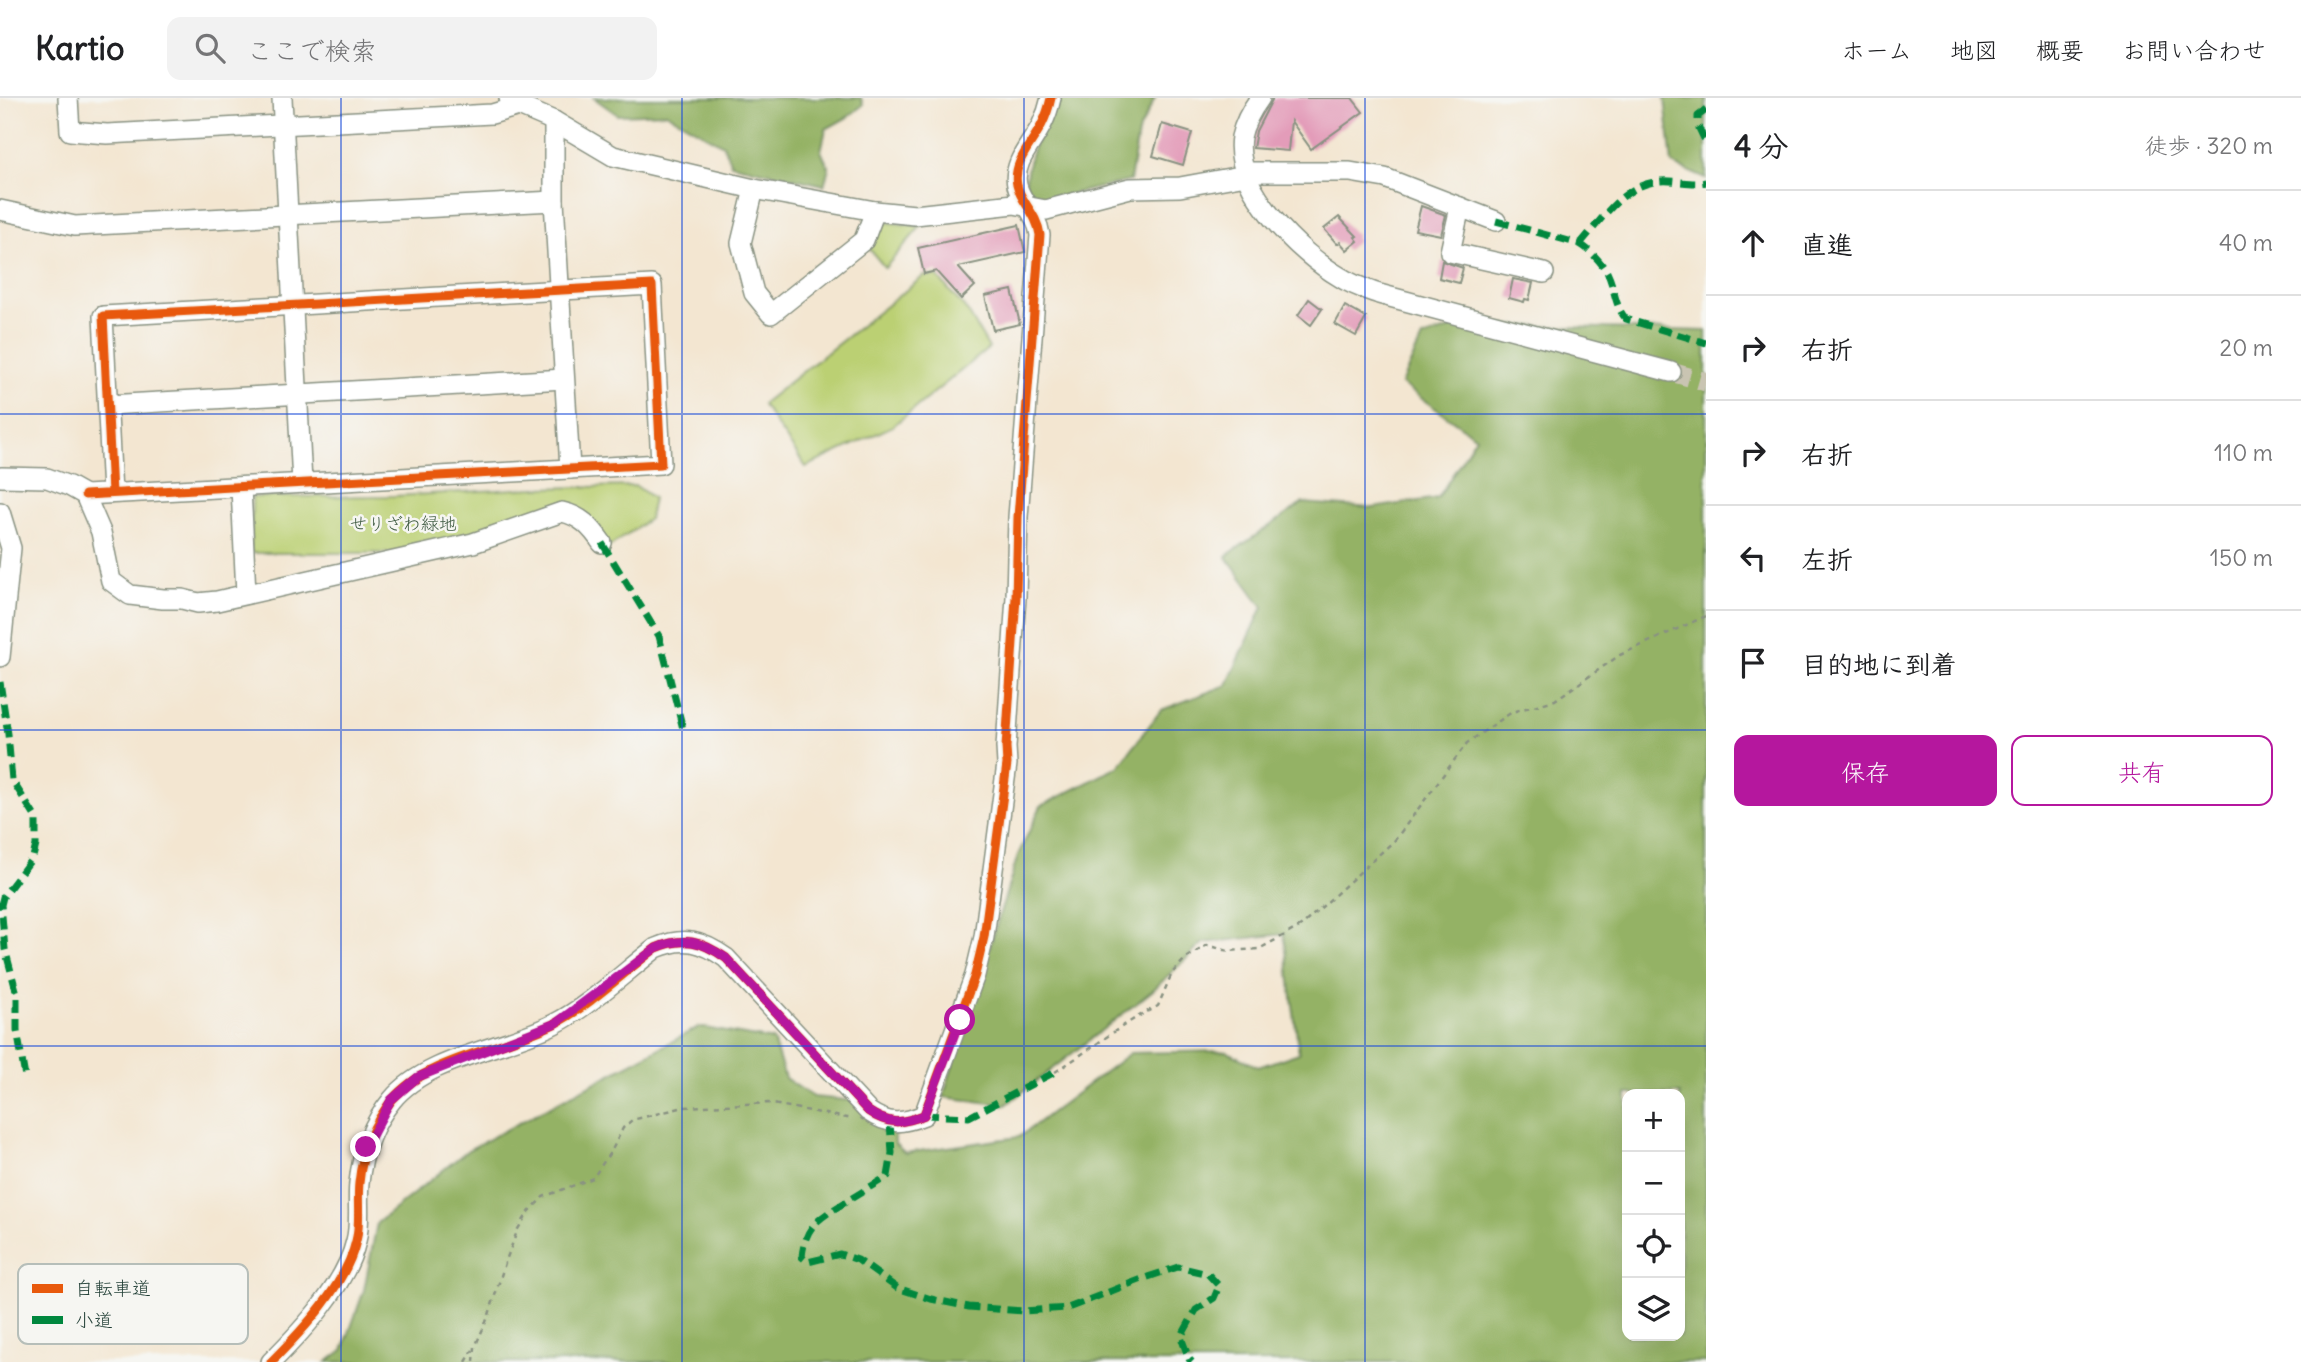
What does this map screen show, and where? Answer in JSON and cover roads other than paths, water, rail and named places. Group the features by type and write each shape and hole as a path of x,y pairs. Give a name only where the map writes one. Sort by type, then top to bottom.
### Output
{"street":[{"path":"68,98 70,131 107,134 492,114 514,102 554,121 613,156 754,189 875,211 915,215 1014,204 1046,211 1130,188 1180,187 1245,173 1350,172 1385,178 1496,221"},
{"path":"282,98 302,483"},
{"path":"271,1362 309,1322 347,1264 356,1241 359,1183 366,1147 391,1100 412,1081 435,1069 536,1033 556,1023 656,948 670,942 689,940 701,943 726,958 868,1111 883,1121 904,1121 924,1115 964,1009 984,937 1007,764 1018,517 1039,256 1038,221 1017,186 1017,173 1027,148 1043,123 1051,98"},
{"path":"1260,98 1241,137 1245,173 1268,213 1322,265 1357,287 1671,372"},
{"path":"554,121 554,201 570,469"},
{"path":"754,189 741,243 754,293 771,314 864,240 875,211"},
{"path":"0,210 75,226 554,201"},
{"path":"1460,206 1450,252 1544,273"},
{"path":"0,480 47,478 85,495 661,464 652,285 103,316 112,493"},
{"path":"108,405 564,379"},
{"path":"241,487 246,594"},
{"path":"85,495 101,532 111,581 130,595 182,599 198,603 386,564 473,542 562,512 575,515 591,526 603,543"},
{"path":"0,512 11,548 0,657"}],"tunnel":[{"path":"1671,372 1706,382"}],"park label":[{"name":"せりざわ緑地","path":"403,524"}]}
